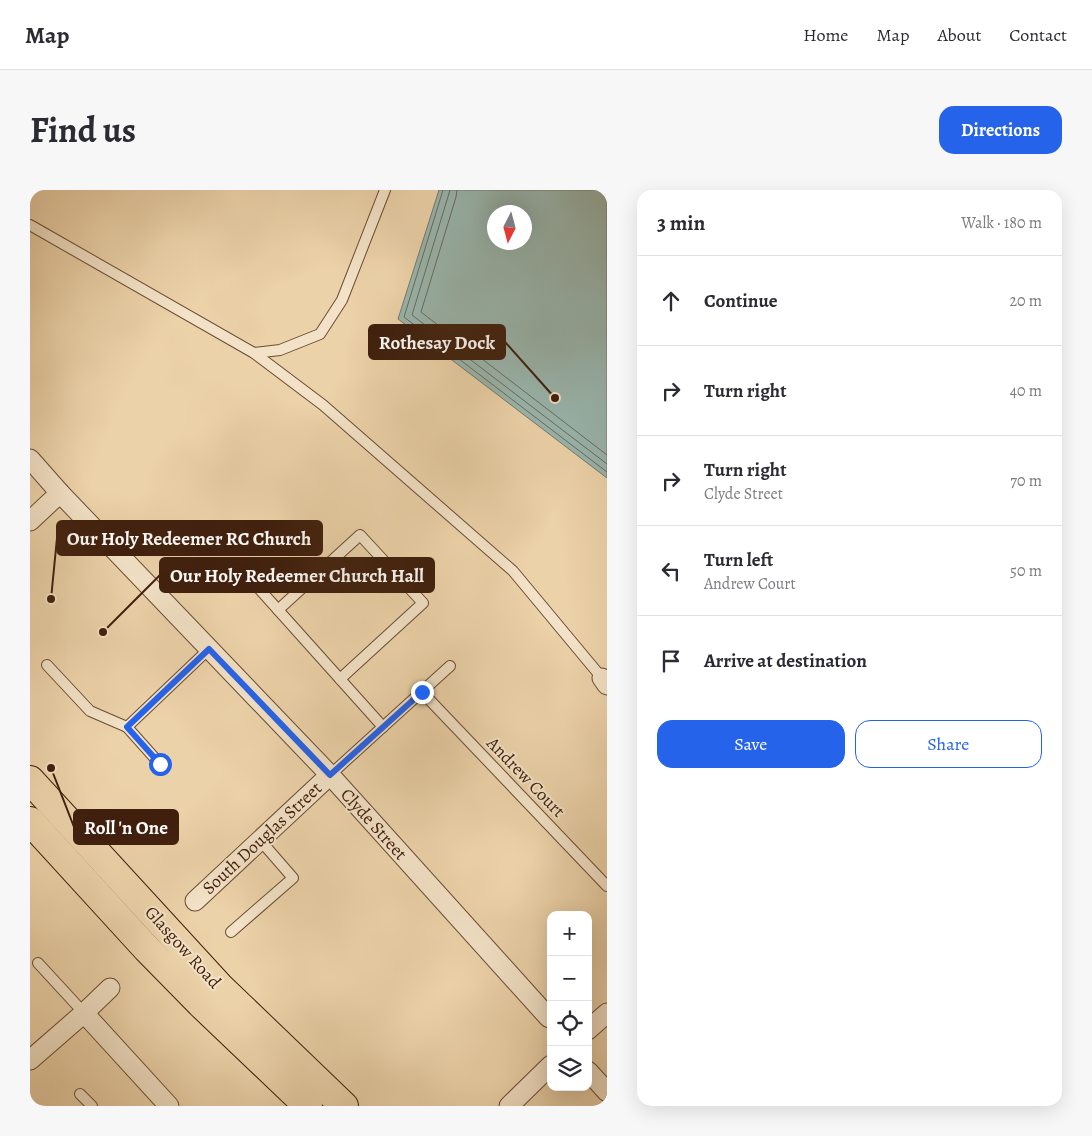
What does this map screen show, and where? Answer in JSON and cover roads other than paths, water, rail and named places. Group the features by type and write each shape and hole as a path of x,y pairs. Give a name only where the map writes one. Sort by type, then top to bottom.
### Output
{"main road":[{"name":"Glasgow Road","path":"30,780 219,986 344,1106"},
{"name":"Glasgow Road","path":"30,821 147,949 201,1004 308,1106"}],"street":[{"name":"Clyde Street","path":"30,459 60,493 330,775 547,1015"},
{"path":"30,521 60,493"},
{"name":"South Douglas Street","path":"195,901 330,775"},
{"path":"30,1060 110,988"},
{"path":"84,1013 169,1106"},
{"path":"592,1026 607,1013"},
{"path":"509,1106 547,1069"},
{"path":"592,1075 607,1092"}],"lane":[{"path":"254,353 280,350 320,334 342,300 386,190"},
{"path":"30,225 254,353 323,405 513,571 605,681"},
{"path":"278,610 360,534 423,603 340,679"},
{"path":"254,583 383,727"},
{"path":"127,727 209,649"},
{"path":"47,665 90,711 127,727 160,764"},
{"path":"330,775 450,666"},
{"name":"Andrew Court","path":"422,692 607,886"},
{"path":"231,932 293,878 260,840"},
{"path":"38,963 84,1013"},
{"path":"80,1094 92,1106"}],"water":[{"path":"439,190 607,190 607,478 398,319"}],"place":[{"name":"Rothesay Dock","path":"555,398"},
{"name":"Our Holy Redeemer RC Church","path":"51,599"},
{"name":"Our Holy Redeemer Church Hall","path":"103,632"},
{"name":"Roll 'n One","path":"51,768"}]}
